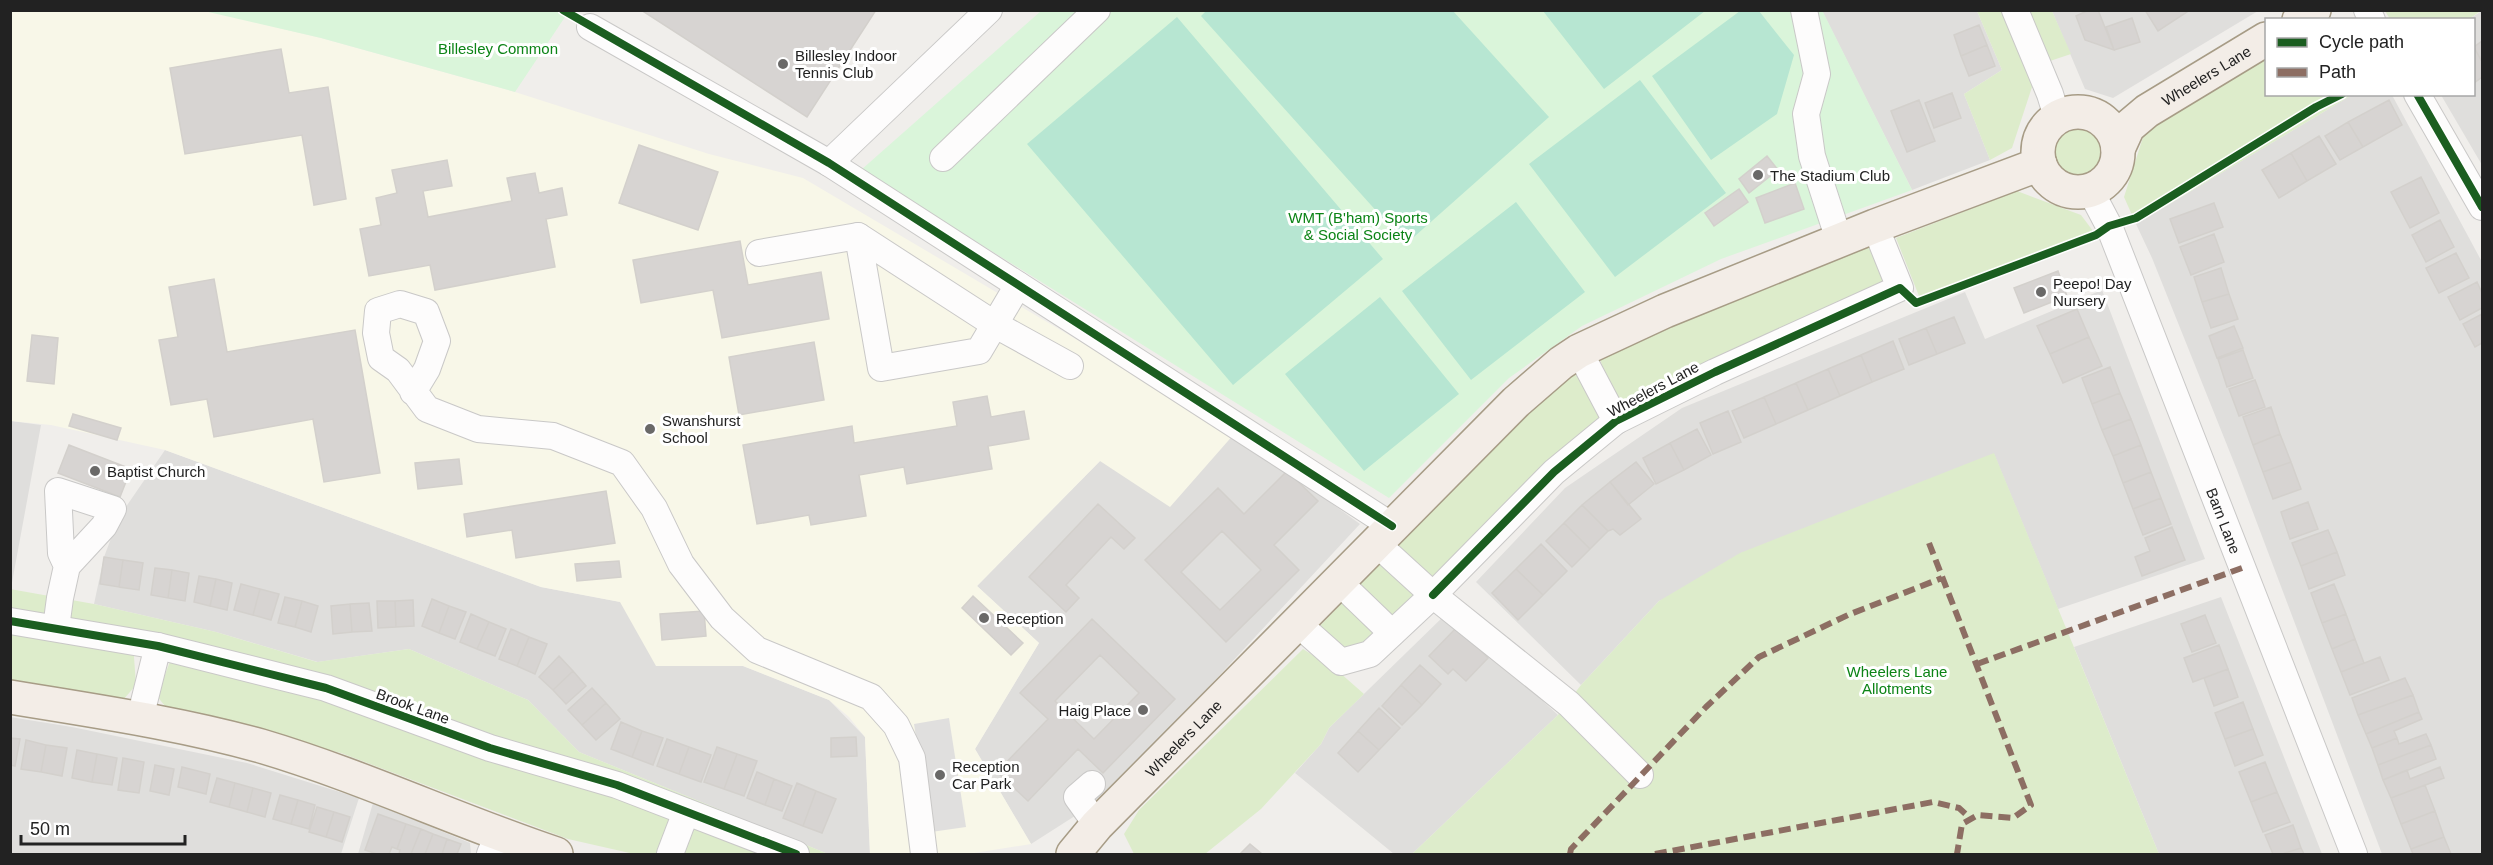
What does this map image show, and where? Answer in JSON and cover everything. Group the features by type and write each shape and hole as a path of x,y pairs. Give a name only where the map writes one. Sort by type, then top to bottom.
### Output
{"main road":[{"name":"Wheelers Lane","path":"2118,149 2128,127 2147,111 2265,40"},
{"name":"Wheelers Lane","path":"2100,117 2147,111"},
{"path":"2071,112 2086,112 2100,117 2109,126 2116,137 2118,160 2108,179 2090,190 2069,191 2051,181 2040,164 2039,143 2043,133 2057,117 2071,112"},
{"name":"Wheelers Lane","path":"1072,855 1098,825 1296,622 1516,402 1579,351 1665,310 1839,240 2040,164"},
{"path":"10,697 140,718 260,746 372,784 494,845 556,855"}],"street":[{"path":"943,158 1097,10"},
{"path":"1804,10 1817,74 1806,114 1812,156 1839,240"},
{"path":"2015,10 2050,94 2057,117"},
{"path":"829,163 983,12"},
{"path":"590,27 829,163 1018,285 1384,534 1432,596 1569,704 1640,775"},
{"path":"2418,96 2482,207"},
{"name":"Barn Lane","path":"2090,190 2109,226 2354,855"},
{"name":"Wheelers Lane","path":"1296,622 1341,662 1370,654 1432,596 1554,472 1616,421 1715,372 1900,288 1875,226"},
{"path":"858,236 881,368 979,351 1018,285"},
{"path":"759,253 858,236 994,324 1070,366"},
{"path":"1579,351 1616,421"},
{"path":"413,392 427,409 478,429 554,436 622,463 654,508 681,564 722,618 757,650 871,697 896,724 912,758 924,855"},
{"path":"56,628 67,567"},
{"path":"1338,581 1392,633"},
{"name":"Brook Lane","path":"10,621 158,646 326,688 490,748 617,785 796,855"},
{"path":"140,718 158,646"},
{"path":"1092,784 1077,797 1098,825"},
{"path":"670,855 686,812"}],"shaded area":[{"name":"Swanshurst School","path":"204,10 321,38 515,92 709,154 803,178 1235,433 1170,507 1100,461 977,586 1039,643 975,749 1031,844 968,854 870,854 865,737 849,717 829,700 743,666 656,666 620,602 541,587 165,450 51,425 11,421 11,11"},
{"path":"1822,11 1977,11 2002,70 1964,94 1990,160 1912,190"},
{"path":"2052,11 2258,11 2113,98 2085,89"},
{"path":"2482,11 2482,165 2442,96 2475,96 2475,18 2471,18"},
{"path":"2350,96 2393,96 2482,262 2482,854 2382,854 2237,470 2152,258 2136,224"},
{"path":"2102,290 2205,559 2058,609 1994,454 1659,601 1581,685 1476,582 1565,488 1682,408 1965,292 1985,339"},
{"path":"11,421 41,425 11,588"},
{"path":"1235,433 1360,524 1123,779 1078,814 1031,844 975,749 1039,643 977,586 1100,461"},
{"path":"165,450 541,587 621,602 657,666 743,666 829,700 865,737 870,854 828,854 579,752 528,700 409,649 318,662 216,632 94,604 104,557 119,517"},
{"path":"2221,597 2322,854 2159,854 2074,647"},
{"path":"1447,613 1558,715 1412,854 1394,854 1295,773 1321,744 1329,728"},
{"path":"10,717 72,727 247,763 359,798 341,854 11,854"},
{"name":"Reception Car Park","path":"949,718 966,827 931,832 914,724"},
{"path":"373,803 470,843 471,854 358,854"}],"green space":[{"path":"1207,10 1453,11 1549,117 1406,244 1201,16"},
{"name":"WMT (B'ham) Sports & Social Society","path":"1822,10 1912,190 1721,259 1582,326 1509,378 1389,498 861,170 1041,11"},
{"path":"2482,10 2470,18 2389,18 2385,11"},
{"name":"Billesley Common","path":"204,11 569,11 515,92 321,38"},
{"path":"1543,11 1705,11 1604,89"},
{"path":"1740,11 1759,11 1794,55 1777,114 1711,160 1652,76"},
{"path":"1977,11 2002,11 2033,84 2012,148 1990,160 1964,94 2002,70"},
{"path":"2028,11 2052,11 2071,54 2050,61"},
{"path":"1177,17 1383,259 1233,385 1027,144"},
{"path":"2265,59 2265,96 2350,96 2136,224 2124,197 2145,131"},
{"path":"1640,80 1726,193 1615,277 1529,164"},
{"path":"2071,124 2081,124 2096,132 2102,141 2104,152 2102,163 2096,172 2081,180 2071,180 2060,175 2053,168 2048,157 2048,147 2053,136 2060,129"},
{"path":"2017,191 2081,215 2096,235 1921,301 1896,238"},
{"path":"1516,202 1585,292 1471,380 1402,291"},
{"path":"1870,245 1887,284 1625,404 1610,391 1600,359 1670,323"},
{"path":"1380,297 1459,394 1364,471 1285,374"},
{"path":"1572,374 1581,377 1602,415 1599,422 1491,519 1360,647 1346,649 1317,629 1547,388"},
{"name":"Wheelers Lane Allotments","path":"1994,453 2159,854 1412,854 1558,715 1581,685 1659,601 1740,553"},
{"path":"10,589 94,604 216,632 317,662 409,649 528,700 579,752 828,854 634,854 568,839 341,753 168,710 157,696 169,664 180,647 136,636 134,657 136,685 123,700 11,683"},
{"path":"1303,649 1339,672 1364,694 1329,728 1321,744 1261,809 1205,854 1134,854 1124,834 1139,810"}],"building":[{"name":"Billesley Indoor Tennis Club","path":"641,10 876,10 807,117"},
{"path":"2089,10 2098,10 2114,50 2085,40 2076,16"},
{"path":"2145,10 2186,10 2187,12 2158,31"},
{"path":"2132,18 2140,42 2114,50 2106,27"},
{"path":"1979,25 1987,45 1961,56 1954,35"},
{"path":"2482,41 2482,62 2475,49"},
{"path":"1987,45 1995,66 1969,76 1961,56"},
{"path":"281,49 289,93 328,87 346,199 314,205 302,135 185,154 170,68"},
{"path":"2475,49 2482,62 2482,77 2475,82"},
{"path":"1952,93 1961,118 1934,128 1925,103"},
{"path":"1919,100 1935,141 1907,152 1891,111"},
{"path":"2389,100 2402,125 2363,147 2348,122"},
{"path":"2348,122 2363,147 2340,160 2325,136"},
{"path":"2319,136 2336,164 2307,181 2291,153"},
{"path":"639,145 718,172 698,230 619,203"},
{"path":"2291,153 2307,181 2279,198 2262,170"},
{"name":"The Stadium Club","path":"1767,156 1778,170 1749,193 1739,179"},
{"path":"447,160 452,186 423,191 428,217 512,201 507,178 535,173 539,193 562,188 567,215 546,219 555,267 435,290 430,265 369,276 360,229 381,225 376,198 397,193 392,170"},
{"path":"2421,177 2439,213 2410,228 2391,192"},
{"path":"1795,183 1804,209 1765,223 1756,198"},
{"path":"1739,189 1748,202 1714,226 1705,213"},
{"path":"2214,203 2223,227 2179,243 2170,219"},
{"path":"2440,220 2454,247 2426,262 2412,235"},
{"path":"2214,234 2224,262 2191,275 2180,247"},
{"path":"740,241 748,285 821,272 829,319 722,338 713,290 641,303 633,260"},
{"path":"2456,253 2469,278 2439,293 2426,268"},
{"path":"2221,268 2229,294 2202,302 2194,277"},
{"name":"Peepo! Day Nursery","path":"2058,271 2067,296 2024,313 2014,288"},
{"path":"214,279 227,352 355,330 380,473 324,482 313,419 214,437 207,399 171,405 159,340 178,337 169,287"},
{"path":"2477,282 2482,293 2482,308 2460,320 2448,297"},
{"path":"2229,294 2238,319 2211,328 2202,302"},
{"path":"2077,309 2089,337 2050,354 2037,326"},
{"path":"2482,314 2482,343 2475,347 2463,324"},
{"path":"1954,317 1965,343 1937,354 1926,328"},
{"path":"2234,326 2243,348 2217,358 2209,336"},
{"path":"1926,328 1937,354 1909,365 1899,339"},
{"path":"32,335 58,338 54,384 27,381"},
{"path":"2089,337 2102,366 2063,383 2050,354"},
{"path":"1893,341 1904,369 1872,382 1861,355"},
{"path":"814,342 824,400 739,415 729,357"},
{"path":"2243,350 2253,378 2227,387 2218,359"},
{"path":"1861,355 1872,382 1840,396 1828,369"},
{"path":"2110,367 2120,393 2092,404 2082,378"},
{"path":"1828,369 1840,396 1808,410 1796,383"},
{"path":"2255,380 2265,407 2239,416 2229,389"},
{"path":"1796,383 1808,410 1776,424 1764,397"},
{"path":"2120,393 2131,419 2102,430 2092,404"},
{"path":"987,396 991,417 1024,411 1029,439 988,446 992,469 907,484 904,467 859,475 866,516 811,525 809,515 757,524 743,445 852,426 854,443 957,426 953,402"},
{"path":"1764,397 1776,424 1744,438 1732,411"},
{"path":"2271,407 2280,434 2253,445 2243,417"},
{"path":"1728,411 1741,442 1713,454 1700,423"},
{"path":"73,414 121,428 117,440 69,426"},
{"path":"2131,419 2141,445 2113,456 2102,430"},
{"path":"1697,429 1711,455 1684,470 1670,443"},
{"path":"2280,434 2291,462 2263,472 2253,445"},
{"path":"1670,443 1684,470 1656,484 1643,458"},
{"name":"Baptist Church","path":"69,445 131,469 120,497 58,473"},
{"path":"2141,445 2151,472 2123,483 2113,456"},
{"path":"459,459 462,484 418,489 415,463"},
{"path":"1636,462 1654,484 1628,505 1610,482"},
{"path":"2291,462 2301,489 2273,499 2263,472"},
{"path":"1287,471 1318,501 1274,545 1299,570 1226,642 1145,560 1218,488 1244,514","holes":["1222,531 1261,570 1220,610 1181,572"]},
{"path":"2151,472 2161,498 2133,509 2123,483"},
{"path":"1610,482 1641,519 1620,535 1613,529 1608,531 1582,505"},
{"path":"606,491 615,543 516,558 512,530 467,537 464,514"},
{"path":"2161,498 2171,524 2143,535 2133,509"},
{"path":"2308,502 2318,529 2290,539 2281,512"},
{"path":"1098,504 1135,538 1124,549 1111,537 1066,585 1079,598 1066,612 1029,577"},
{"path":"1582,505 1608,531 1590,549 1564,523"},
{"path":"1564,523 1590,549 1572,567 1546,541"},
{"path":"2172,527 2185,560 2142,576 2135,557 2150,551 2145,538"},
{"path":"2328,530 2337,552 2301,566 2292,543"},
{"path":"1541,544 1567,571 1543,595 1516,569"},
{"path":"2337,552 2345,575 2309,589 2301,566"},
{"path":"104,557 123,560 119,587 100,584"},
{"path":"123,560 143,563 139,590 119,587"},
{"path":"619,561 621,577 577,581 575,564"},
{"path":"155,568 172,570 168,598 151,595"},
{"path":"1516,569 1543,595 1518,620 1492,593"},
{"path":"172,570 189,573 185,601 168,598"},
{"path":"199,576 216,579 210,606 194,602"},
{"path":"216,579 232,583 227,610 210,606"},
{"path":"241,584 260,589 253,615 234,610"},
{"path":"2334,584 2346,614 2322,623 2311,593"},
{"path":"260,589 279,594 271,620 253,615"},
{"name":"Reception","path":"973,596 1023,643 1011,655 962,608"},
{"path":"285,597 302,601 295,627 278,623"},
{"path":"432,599 449,606 439,633 422,626"},
{"path":"413,600 414,626 396,627 395,601"},
{"path":"302,601 318,606 311,632 295,627"},
{"path":"377,601 395,601 396,627 378,628"},
{"path":"369,603 372,631 352,632 350,604"},
{"path":"350,604 352,632 333,634 331,606"},
{"path":"449,606 466,612 455,639 439,633"},
{"path":"704,611 706,636 662,640 660,614"},
{"path":"471,614 489,622 477,649 460,642"},
{"path":"2346,614 2355,639 2332,649 2322,623"},
{"path":"2205,615 2216,643 2192,652 2181,624"},
{"name":"Haig Place","path":"1092,619 1175,699 1103,773 1078,749 1028,801 997,772 1048,719 1020,693","holes":["1100,655 1139,693 1094,739 1055,701"]},
{"path":"489,622 506,629 495,656 477,649"},
{"path":"1457,627 1488,658 1466,681 1453,669 1448,674 1429,656"},
{"path":"511,629 529,637 517,666 499,659"},
{"path":"529,637 547,644 535,674 517,666"},
{"path":"2355,639 2364,663 2341,672 2332,649"},
{"path":"2219,645 2228,669 2193,682 2184,658"},
{"path":"559,656 573,671 553,690 539,677"},
{"path":"2380,657 2389,680 2350,695 2341,672"},
{"path":"1420,665 1441,684 1422,705 1401,685"},
{"path":"2228,669 2238,697 2214,706 2204,678"},
{"path":"573,671 586,686 566,704 553,690"},
{"path":"2405,678 2413,695 2358,715 2352,698"},
{"path":"1401,685 1422,705 1402,725 1382,706"},
{"path":"592,688 606,703 582,725 568,710"},
{"path":"2413,695 2419,712 2366,734 2358,715"},
{"path":"2243,702 2253,729 2225,739 2215,713"},
{"path":"606,703 620,719 596,740 582,725"},
{"path":"1379,708 1400,728 1379,750 1358,731"},
{"path":"2419,712 2422,719 2394,731 2397,738 2372,748 2366,734"},
{"path":"621,722 642,731 632,757 611,749"},
{"path":"2253,729 2263,755 2235,766 2225,739"},
{"path":"642,731 663,738 653,765 632,757"},
{"path":"1358,731 1379,750 1358,772 1338,753"},
{"path":"2426,734 2431,745 2378,765 2372,748 2397,738 2399,744"},
{"path":"856,737 857,756 831,757 831,738"},
{"path":"10,738 20,739 15,766 10,765"},
{"path":"667,739 689,747 679,774 657,766"},
{"path":"26,740 46,745 41,772 21,769"},
{"path":"46,745 67,748 62,776 41,772"},
{"path":"2431,745 2436,759 2383,780 2378,765"},
{"path":"689,747 711,755 701,782 679,774"},
{"path":"717,747 737,754 724,789 704,782"},
{"path":"77,750 97,754 92,782 72,778"},
{"path":"97,754 117,758 112,785 92,782"},
{"path":"737,754 757,761 744,796 724,789"},
{"path":"123,758 144,762 139,793 118,790"},
{"path":"2265,762 2277,792 2251,802 2239,772"},
{"path":"155,765 174,769 169,795 150,791"},
{"path":"182,767 210,774 206,794 178,787"},
{"path":"2440,767 2444,778 2391,798 2383,780 2407,770 2410,779"},
{"path":"757,772 774,779 765,805 747,798"},
{"path":"217,778 235,783 229,807 210,802"},
{"path":"774,779 792,786 782,811 765,805"},
{"path":"235,783 253,788 247,812 229,807"},
{"path":"797,783 816,791 803,826 783,818"},
{"path":"2425,785 2435,811 2401,824 2391,798"},
{"path":"253,788 271,793 265,817 247,812"},
{"path":"816,791 836,799 822,833 803,826"},
{"path":"2277,792 2290,822 2263,832 2251,802"},
{"path":"280,795 298,800 291,824 273,819"},
{"path":"298,800 315,805 309,829 291,824"},
{"path":"317,807 334,812 326,837 309,832"},
{"path":"2435,811 2444,837 2411,849 2401,824"},
{"path":"334,812 350,817 342,842 326,837"},
{"path":"378,814 406,824 397,849 392,847 389,854 377,854 365,850"},
{"path":"406,824 421,829 411,854 399,854 400,850 397,849"},
{"path":"2293,825 2301,848 2282,854 2273,854 2265,835"},
{"path":"421,829 433,834 425,854 411,854"},
{"path":"433,834 447,839 442,854 425,854"},
{"path":"2444,837 2451,854 2413,854 2411,849"},
{"path":"447,839 461,844 457,854 442,854"},
{"path":"1250,844 1262,854 1240,854"},
{"path":"2301,848 2304,854 2282,854"}],"marked path":[{"path":"1929,543 2031,805 2013,818 1978,815 1962,824 1957,854"},
{"path":"1977,664 2242,568"},
{"path":"1570,854 1571,849 1706,707 1759,657 1848,615 1942,578"},
{"path":"1655,854 1933,802 1959,808 1971,819"}],"cycle path":[{"path":"563,10 829,163 1392,526"},
{"path":"1433,595 1554,472 1616,421 1715,372 1900,288 1916,303 2096,235 2109,226 2136,218 2316,107 2338,96"},
{"path":"2418,96 2482,207"},
{"path":"10,621 158,646 326,688 490,748 617,785 796,854"}],"place":[{"name":"Billesley Indoor Tennis Club","path":"783,64"},
{"name":"The Stadium Club","path":"1758,175"},
{"name":"Peepo! Day Nursery","path":"2041,292"},
{"name":"Swanshurst School","path":"650,429"},
{"name":"Baptist Church","path":"95,471"},
{"name":"Reception","path":"984,618"},
{"name":"Haig Place","path":"1143,710"},
{"name":"Reception Car Park","path":"940,775"}]}
